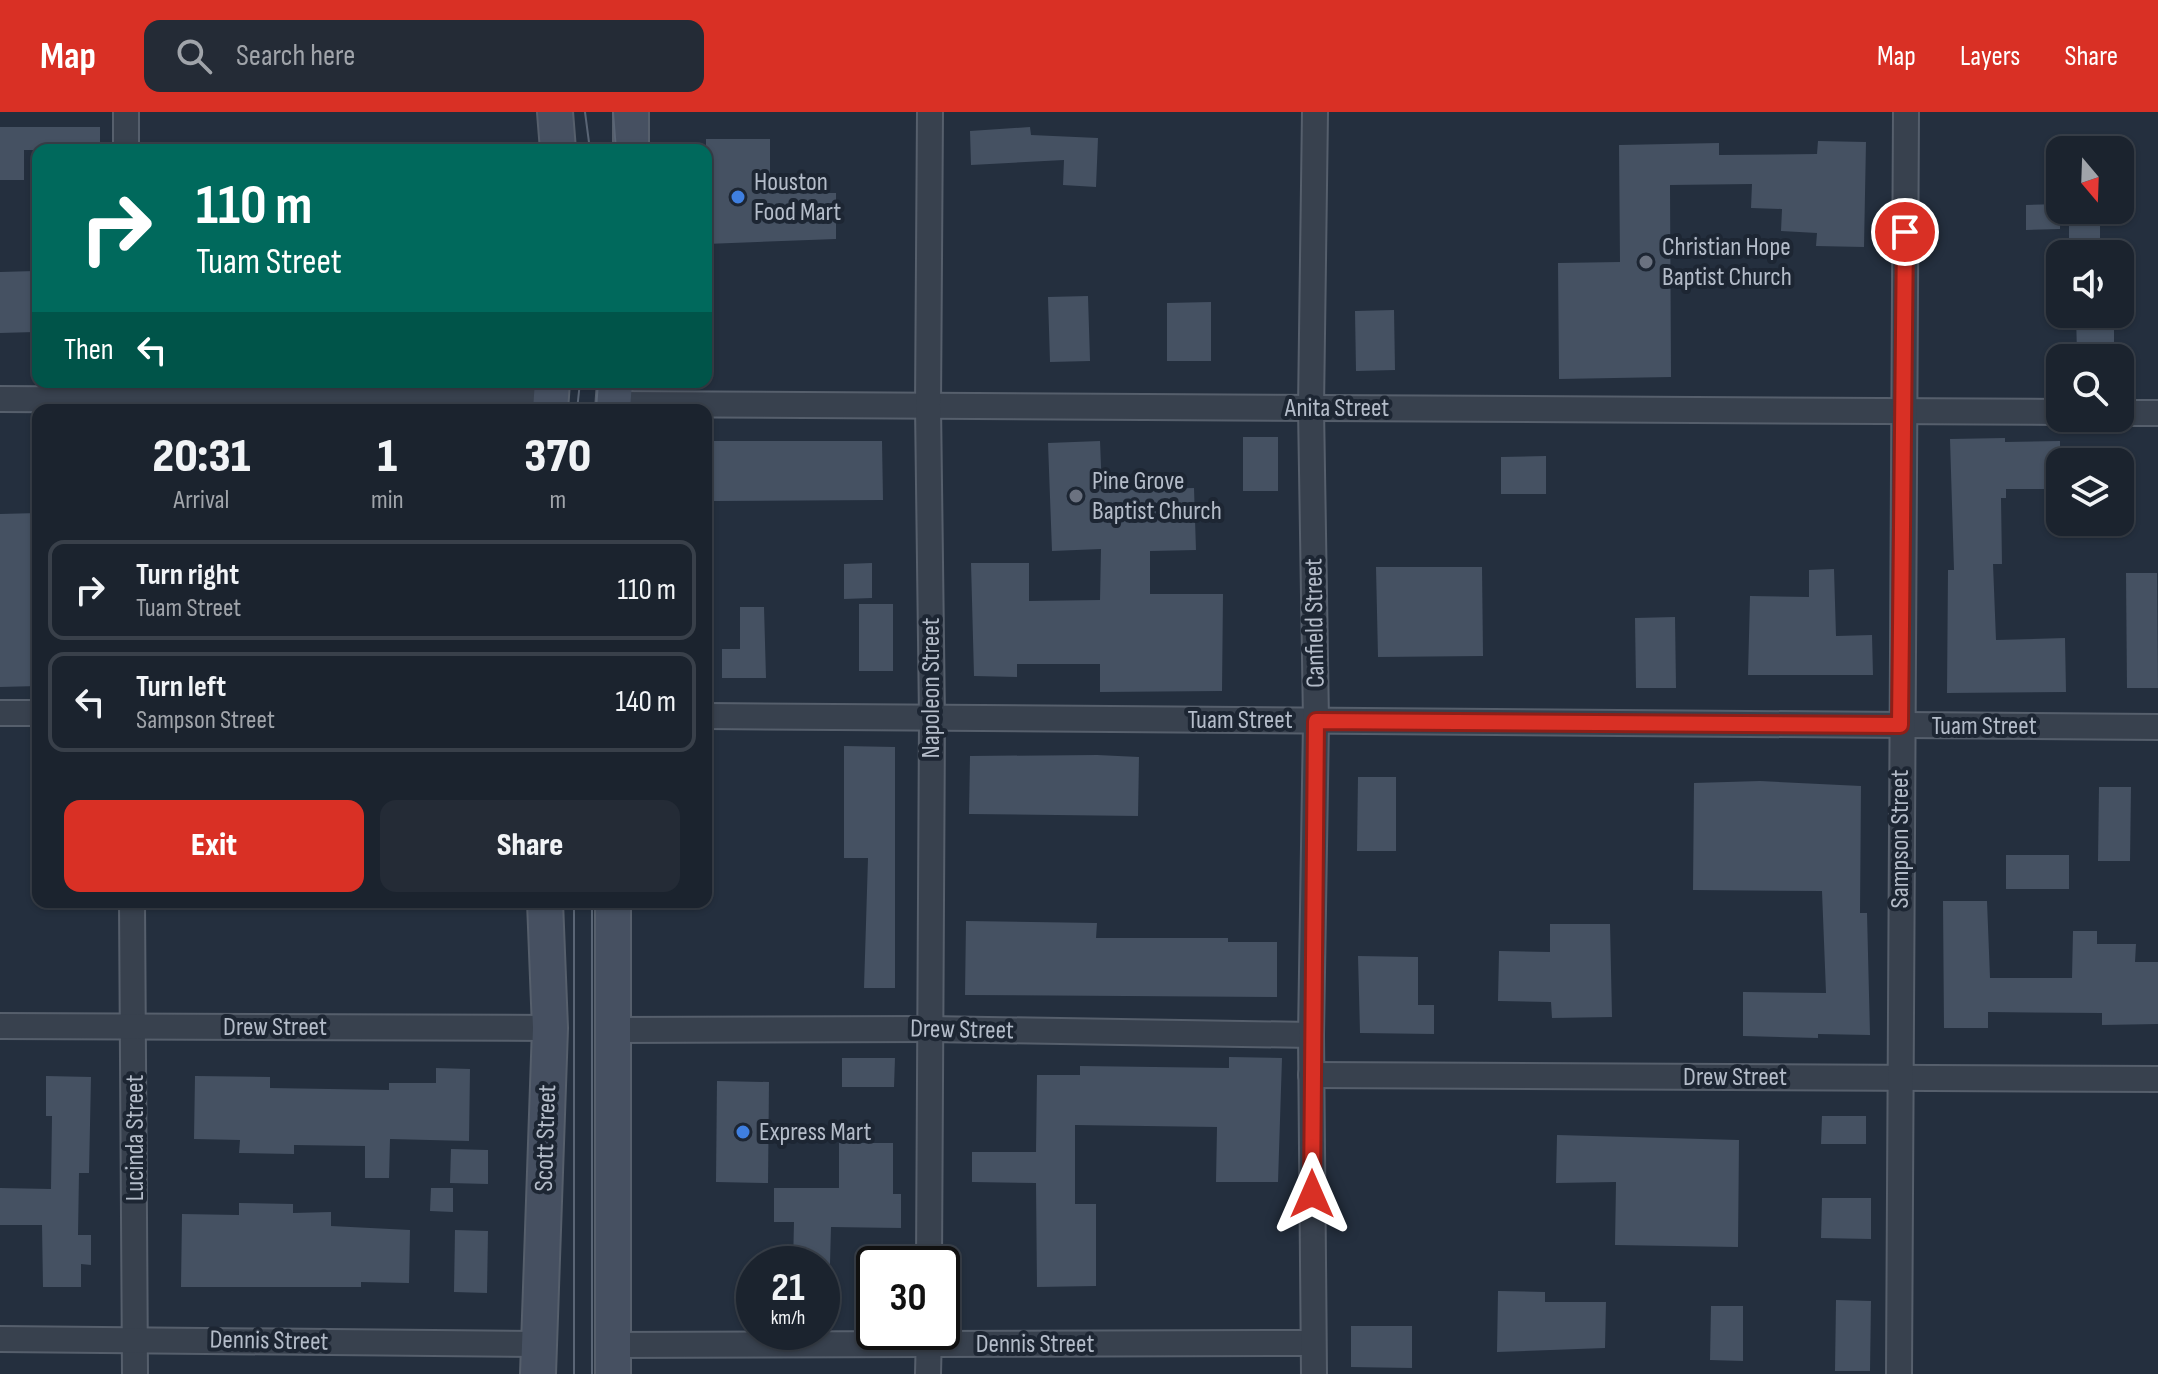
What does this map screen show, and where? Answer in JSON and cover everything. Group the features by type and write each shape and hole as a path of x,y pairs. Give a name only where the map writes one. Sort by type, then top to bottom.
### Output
{"main road":[{"path":"555,112 558,144"},
{"path":"631,112 631,144"},
{"name":"Scott Street","path":"538,1359 550,1028 545,908"},
{"path":"613,908 613,1359"}],"street":[{"path":"126,112 126,144"},
{"name":"Napoleon Street","path":"929,1246 932,718 928,406 930,112"},
{"name":"Canfield Street","path":"1314,1374 1311,1035 1316,721 1311,408 1315,112"},
{"name":"Sampson Street","path":"1899,1374 1900,725 1906,112"},
{"path":"0,399 551,398"},
{"name":"Anita Street","path":"614,399 928,406 2046,412"},
{"path":"2134,413 2158,413"},
{"path":"0,713 32,713"},
{"name":"Tuam Street","path":"712,716 2158,727"},
{"name":"Lucinda Street","path":"132,908 135,1374"},
{"name":"Drew Street","path":"0,1026 550,1028"},
{"name":"Drew Street","path":"614,1030 929,1029 1311,1035"},
{"name":"Drew Street","path":"1311,1075 2158,1079"},
{"name":"Dennis Street","path":"960,1338 1313,1343"},
{"name":"Dennis Street","path":"0,1339 135,1340 538,1359"},
{"name":"Dennis Street","path":"613,1359 856,1343"},
{"path":"928,1374 929,1350"}],"building":[{"path":"0,127 100,127 100,144 32,144 32,150 24,150 24,180 0,180"},
{"path":"1030,127 1031,135 1098,138 1096,187 1063,185 1064,160 971,165 970,131"},
{"name":"Houston Food Mart","path":"706,139 770,139 770,193 836,193 836,239 712,244 712,144 706,144"},
{"name":"Christian Hope Baptist Church","path":"1818,141 1866,142 1864,247 1816,246 1817,233 1781,231 1782,209 1751,208 1752,184 1670,185 1671,377 1559,379 1558,263 1620,262 1619,145 1719,143 1719,155 1817,154"},
{"path":"2046,204 2046,224 2060,224 2060,229 2026,230 2026,205"},
{"path":"2069,225 2100,225 2100,240 2069,240"},
{"path":"32,271 32,332 0,333 0,272"},
{"path":"1088,296 1090,361 1050,362 1048,297"},
{"path":"1211,302 1211,361 1167,361 1167,303"},
{"path":"1394,310 1395,370 1356,371 1355,311"},
{"path":"2076,328 2114,328 2114,344 2077,344"},
{"path":"1243,437 1278,437 1278,491 1243,491"},
{"path":"1950,439 2060,441 2060,448 2046,448 2046,489 2006,489 2006,498 2001,498 2002,564 1993,564 1996,640 2065,638 2066,692 1947,693 1948,570 1954,570"},
{"path":"714,441 882,441 883,500 714,501"},
{"path":"1100,441 1102,491 1194,488 1196,550 1150,551 1150,594 1223,594 1222,691 1100,692 1100,664 1017,664 1017,677 974,676 971,563 1029,563 1029,601 1100,600 1101,549 1052,551 1048,443"},
{"path":"1546,456 1546,494 1501,494 1501,457"},
{"path":"32,513 32,686 0,687 0,514"},
{"path":"872,563 872,598 844,599 844,564"},
{"path":"1376,567 1482,567 1483,656 1378,657"},
{"path":"1834,569 1836,636 1872,635 1873,675 1748,675 1750,596 1809,597 1809,570"},
{"path":"2126,573 2157,573 2158,688 2127,688"},
{"path":"859,604 893,604 893,671 859,671"},
{"path":"740,607 764,607 766,678 722,678 722,649 740,649"},
{"path":"1675,617 1676,688 1636,688 1635,618"},
{"path":"844,746 895,747 895,988 864,988 868,858 844,858"},
{"path":"970,756 1139,757 1138,816 969,814"},
{"path":"1358,777 1396,777 1396,851 1357,851"},
{"path":"1760,781 1861,786 1860,913 1867,913 1870,1035 1818,1034 1818,1038 1743,1036 1743,992 1826,993 1822,891 1693,890 1694,783"},
{"path":"2099,787 2131,787 2130,861 2098,861"},
{"path":"2006,855 2069,855 2069,889 2006,889"},
{"path":"1943,901 1987,901 1990,978 2072,978 2073,931 2097,931 2097,944 2136,944 2135,962 2158,962 2158,1024 2102,1025 2102,1013 1988,1012 1988,1028 1944,1028"},
{"path":"966,921 1097,923 1096,938 1228,938 1228,942 1277,942 1277,997 965,995"},
{"path":"1550,924 1610,924 1612,1017 1552,1018 1551,1002 1498,1001 1499,951 1550,952"},
{"path":"1358,956 1418,957 1418,1005 1434,1005 1434,1034 1360,1033"},
{"path":"1229,1057 1282,1058 1278,1182 1216,1182 1217,1127 1075,1125 1075,1204 1096,1204 1096,1286 1037,1287 1036,1183 972,1182 972,1152 1036,1152 1037,1075 1080,1075 1080,1066 1229,1068"},
{"path":"842,1058 895,1058 894,1087 842,1087"},
{"path":"436,1068 470,1069 469,1141 390,1139 389,1178 365,1178 365,1146 294,1145 294,1154 239,1153 240,1140 194,1139 195,1076 270,1077 270,1088 389,1090 389,1083 436,1083"},
{"path":"46,1076 91,1077 89,1173 79,1173 78,1235 91,1235 91,1265 81,1264 81,1287 43,1287 42,1225 0,1225 0,1188 51,1189 52,1116 46,1116"},
{"name":"Express Mart","path":"717,1081 769,1082 768,1183 716,1182"},
{"path":"1822,1116 1866,1116 1866,1144 1821,1144"},
{"path":"1557,1135 1739,1140 1738,1247 1615,1245 1616,1182 1556,1183"},
{"path":"839,1143 893,1143 893,1194 901,1194 901,1228 831,1227 830,1246 793,1246 794,1222 774,1222 774,1188 839,1188"},
{"path":"451,1149 488,1150 488,1184 450,1183"},
{"path":"431,1188 453,1188 453,1212 430,1211"},
{"path":"1822,1198 1871,1198 1871,1239 1821,1238"},
{"path":"239,1203 293,1204 293,1213 331,1212 331,1226 410,1230 409,1283 361,1282 361,1287 181,1287 182,1214 239,1215"},
{"path":"455,1230 488,1231 487,1293 454,1292"},
{"path":"1498,1291 1545,1292 1545,1302 1606,1302 1605,1348 1497,1352"},
{"path":"1836,1300 1871,1301 1870,1371 1835,1371"},
{"path":"1711,1306 1743,1306 1743,1361 1710,1360"},
{"path":"1351,1326 1412,1326 1412,1368 1351,1367"}],"tram line":[{"path":"585,112 589,144"},
{"path":"613,112 616,144"},
{"path":"578,404 579,388"},
{"path":"596,404 598,388"},
{"path":"574,908 574,1374"},
{"path":"592,908 592,1374"}],"place":[{"name":"Houston Food Mart","path":"738,197"},
{"name":"Christian Hope Baptist Church","path":"1646,262"},
{"name":"Pine Grove Baptist Church","path":"1076,496"},
{"name":"Express Mart","path":"743,1132"}],"route":[{"path":"1312,1194 1316,721 1900,725 1905,232"}]}
